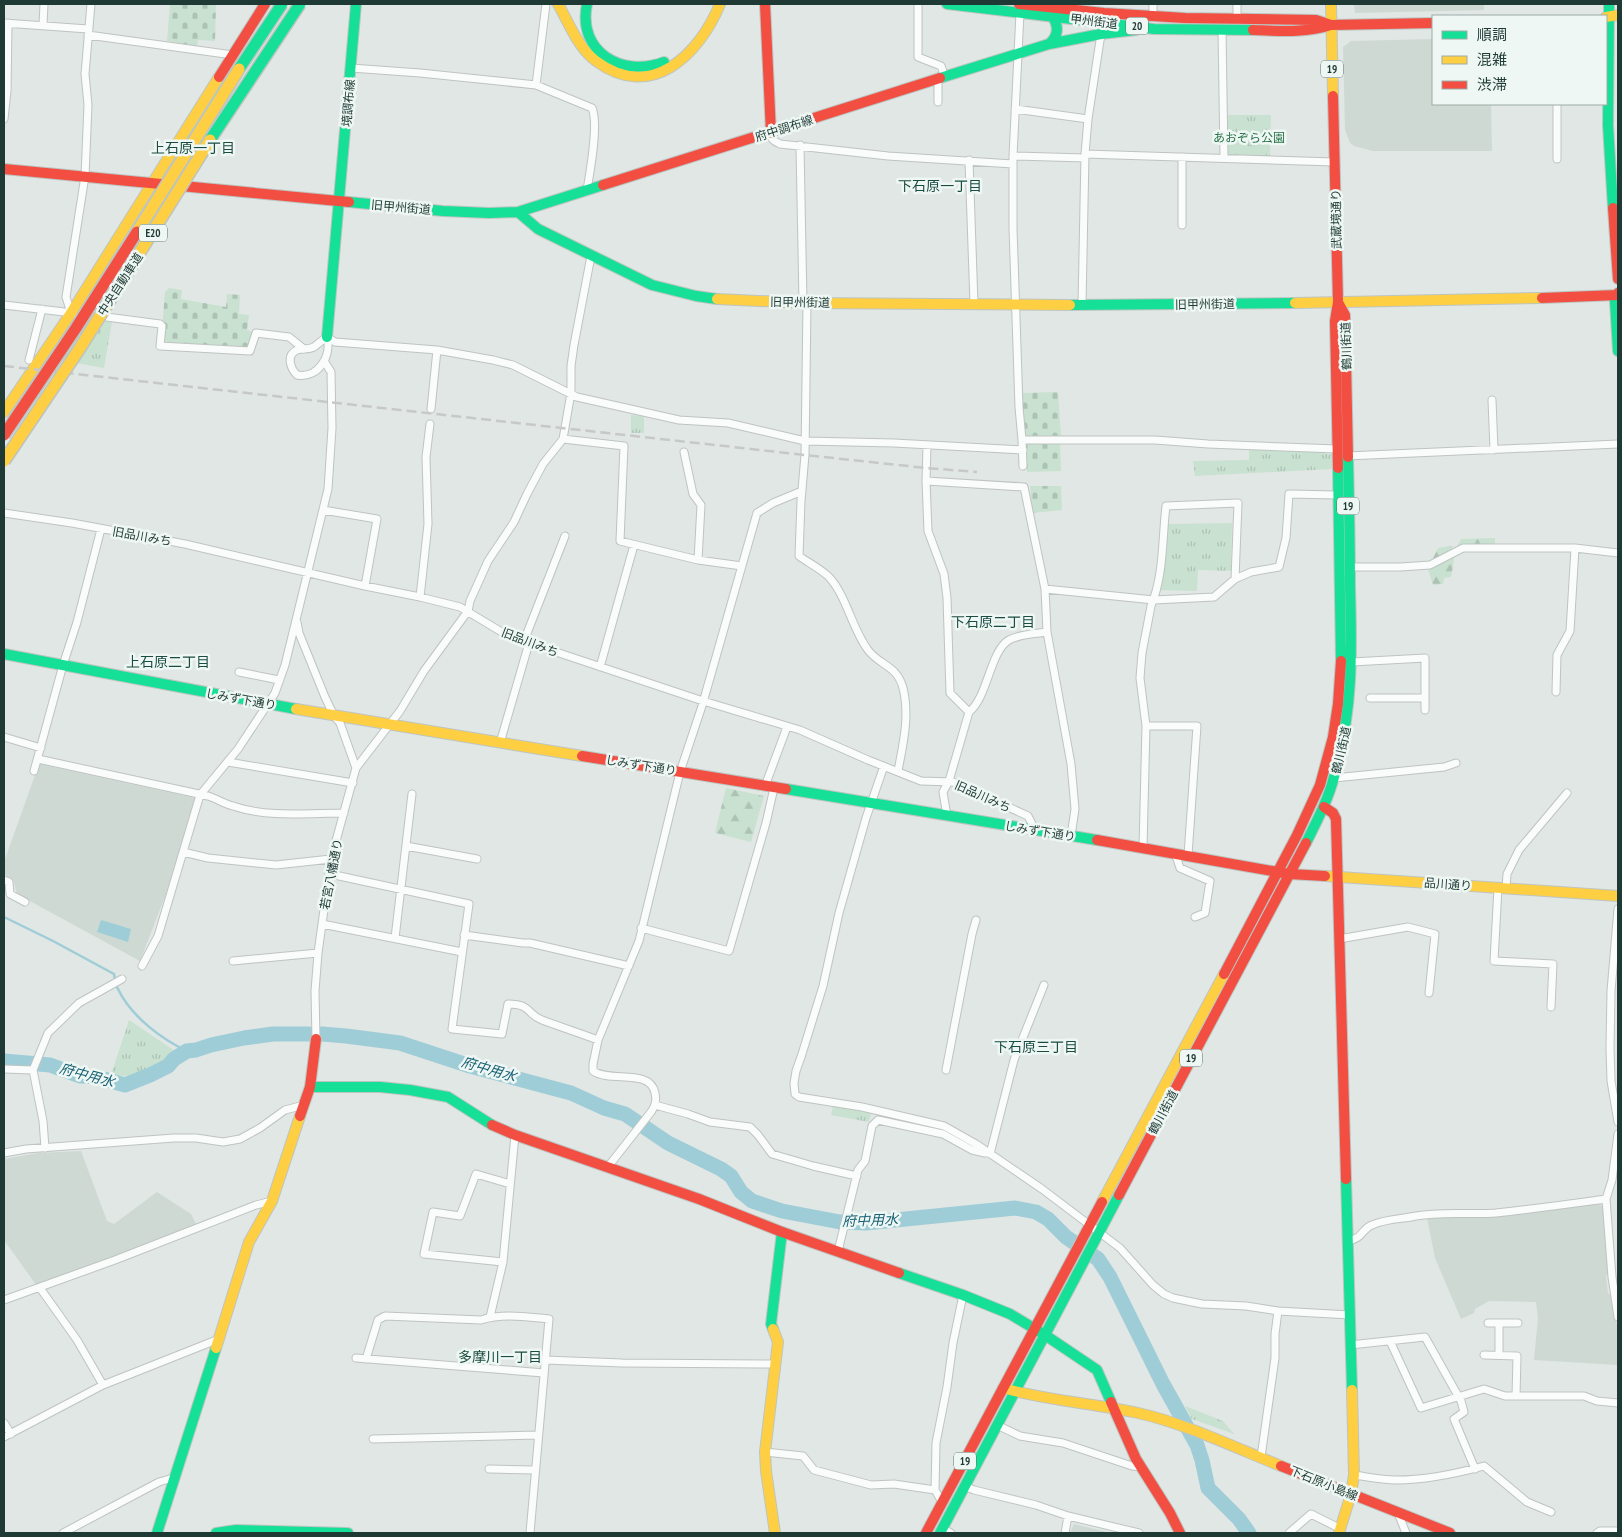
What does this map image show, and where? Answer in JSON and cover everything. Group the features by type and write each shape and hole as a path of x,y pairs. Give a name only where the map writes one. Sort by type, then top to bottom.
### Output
{"main road":[{"path":"4,412 71,313 265,4"},
{"name":"中央自動車道","path":"4,435 92,302 281,4"},
{"name":"中央自動車道","path":"4,461 67,367 219,126 300,4"},
{"name":"境調布線","path":"327,337 356,4"},
{"path":"558,4 582,46 596,62 615,72 645,76 674,57 689,43 707,18 712,4"},
{"path":"587,4 584,18 586,29 590,41 599,52 612,61 624,66 657,69 678,63 695,49 714,21 720,4"},
{"path":"765,4 771,133"},
{"name":"甲州街道","path":"947,4 1020,6 1104,13 1153,10 1237,20 1310,20 1331,25 1432,23"},
{"path":"1331,4 1331,25"},
{"path":"1609,4 1611,16 1608,125 1618,279"},
{"name":"甲州街道","path":"1020,6 1052,16 1154,29 1305,31 1331,25"},
{"path":"1049,44 1056,39 1058,33 1057,23 1052,16"},
{"name":"武蔵境通り","path":"1331,25 1338,302"},
{"name":"府中調布線","path":"518,212 1049,44 1101,34 1154,29"},
{"name":"旧甲州街道","path":"4,169 443,211 518,212 538,229 643,282 671,291 730,300 805,303 1082,305 1522,299 1618,294"},
{"path":"1618,294 1615,301 1618,351"},
{"name":"鶴川街道","path":"1284,873 1320,784 1335,728 1340,696 1341,654 1334,321 1338,302"},
{"name":"鶴川街道","path":"926,1533 942,1502 1009,1390 1045,1335 1087,1254 1092,1233 1284,873 1324,807 1334,778 1347,723 1352,662 1345,315 1338,302"},
{"name":"しみず下通り","path":"4,654 334,716 1188,855 1284,873"},
{"path":"1324,807 1333,813 1336,819 1354,1476 1351,1494 1340,1531"},
{"name":"品川通り","path":"1284,873 1618,896"},
{"path":"157,1533 249,1242 272,1201 310,1087 316,1039"},
{"path":"310,1087 380,1087 448,1097 492,1125 515,1136 699,1199 838,1252 964,1294 1010,1314 1097,1370 1141,1467 1170,1513 1180,1533"},
{"path":"775,1533 765,1452 778,1342 771,1324 782,1232"},
{"name":"鶴川街道","path":"944,1532 964,1486 997,1425 1034,1329 1076,1249 1092,1233"},
{"path":"1009,1390 1031,1396 1114,1409"},
{"name":"下石原小島線","path":"1114,1409 1138,1413 1198,1432 1450,1533"},
{"path":"216,1533 236,1530 348,1533"}],"street":[{"path":"43,25 44,4"},
{"path":"71,313 66,297 85,176 88,105 85,74 91,4"},
{"path":"536,85 546,4"},
{"path":"918,4 918,57 940,66 941,78 938,102"},
{"path":"1237,4 1237,20"},
{"path":"1020,6 1013,156 1013,228 1019,407 1023,466"},
{"path":"4,118 7,91 6,23 43,25 233,54"},
{"path":"1222,30 1224,158"},
{"path":"1082,305 1085,156 1088,119 1101,34"},
{"path":"351,68 420,72 536,85 592,108 594,123 592,157 587,190"},
{"path":"1557,105 1557,159"},
{"path":"1016,109 1088,119"},
{"path":"771,133 771,138 780,144 888,156 1013,164"},
{"path":"800,145 805,303 805,462 799,556 828,576 835,585 864,644 876,658 894,670 900,678 907,725 898,772"},
{"path":"1013,156 1182,157 1334,162"},
{"path":"1182,157 1182,225"},
{"path":"969,160 974,304"},
{"path":"356,768 390,725 424,672 468,611 470,601 488,561 514,522 543,464 563,439 571,393 571,366 574,345 591,256"},
{"path":"4,305 160,324 162,326 160,346 250,351 256,333 289,337 304,349"},
{"path":"28,360 42,309"},
{"path":"327,337 329,346 324,362 305,376 296,374 290,365 291,356 298,350 307,350 315,346 327,337"},
{"path":"327,337 333,342 437,350 513,365 577,397 679,420 728,423 805,441 1023,450"},
{"path":"315,346 328,354"},
{"path":"431,409 437,350"},
{"path":"142,966 158,936 200,795 228,762 267,704 274,693 285,665 324,510 330,472 332,428 331,372 324,362"},
{"path":"1492,400 1494,450"},
{"path":"420,596 428,524 426,457 430,424"},
{"path":"563,439 624,446 620,542 698,560 742,566"},
{"path":"1022,440 1155,440 1337,449"},
{"path":"1347,456 1618,444"},
{"path":"927,445 928,531 944,574 947,598 950,693 969,712"},
{"path":"684,452 693,494 700,505 698,560"},
{"path":"926,481 1024,487 1045,589 1047,632 1071,764 1075,809 1071,836"},
{"path":"607,1168 655,1105 655,1092 651,1084 641,1078 612,1078 602,1076 593,1071 598,1040 612,1002 639,941 680,772 703,701 757,513 773,503 802,491"},
{"path":"1045,589 1154,600 1214,597 1235,579 1251,572 1279,567 1286,538 1289,494 1338,495"},
{"path":"1143,848 1146,726 1140,678 1142,653 1157,593 1163,552 1166,506 1238,503 1235,579"},
{"path":"324,510 377,519 364,586"},
{"name":"旧品川みち","path":"4,513 212,550 364,586 420,596 460,607 504,634 526,642 703,701 809,733 921,781 949,781 1028,816 1035,830"},
{"path":"34,771 63,665 77,622 100,529"},
{"path":"500,743 526,642 566,536"},
{"path":"600,667 634,545"},
{"path":"1350,567 1430,565 1463,548 1575,548 1618,553"},
{"path":"1556,692 1557,655 1570,631 1575,548"},
{"path":"296,622 334,716 340,724 356,768"},
{"path":"947,816 943,792 949,781 969,712 980,698 990,669 1004,644 1017,637 1047,632"},
{"path":"1352,662 1426,658 1425,710"},
{"path":"239,672 279,680"},
{"path":"1370,698 1425,698"},
{"path":"1146,726 1196,726 1188,855"},
{"path":"641,928 729,951 766,823 769,787 787,727"},
{"path":"4,737 41,748"},
{"path":"38,759 208,796 232,806 255,811 344,813"},
{"path":"228,762 353,783"},
{"path":"1334,778 1444,767 1456,763"},
{"path":"884,766 870,804 839,913 823,986 796,1071 795,1094 799,1097 862,1107 944,1126 976,1144 1042,1189 1092,1233 1120,1248 1153,1285 1164,1294 1173,1298 1202,1304 1350,1315"},
{"name":"若宮八幡通り","path":"316,1039 315,991 322,924 332,859 356,768"},
{"path":"1551,1007 1553,964 1494,961 1502,888 1507,874 1519,850 1567,793"},
{"path":"395,938 412,794"},
{"path":"406,846 477,859"},
{"path":"183,852 208,858 276,866 332,859"},
{"path":"1175,853 1180,868 1210,881 1205,913 1195,917"},
{"path":"330,874 469,904 452,1029 502,1034 508,1004 513,1004 523,1005 540,1020 554,1023 598,1040"},
{"path":"4,880 8,882 10,894 25,902"},
{"path":"1618,910 1611,991 1610,1048 1610,1081 1618,1122"},
{"path":"946,1070 976,920"},
{"path":"322,924 462,952"},
{"path":"1339,939 1408,927 1435,934 1429,993"},
{"path":"464,935 530,943 629,966"},
{"path":"233,961 318,953"},
{"path":"45,1148 43,1121 33,1070 48,1033 79,1003 122,979"},
{"path":"990,1154 1014,1060 1044,985"},
{"path":"4,1069 33,1070"},
{"path":"4,1153 26,1149 174,1138 232,1141 240,1139 260,1128 285,1110 304,1105"},
{"path":"655,1105 710,1122 750,1127 772,1154 857,1176"},
{"path":"838,1252 858,1170 865,1160 872,1126 878,1120 943,1134 972,1150 990,1154"},
{"path":"1618,1134 1615,1180 1606,1199 1612,1277 1618,1317"},
{"path":"490,1317 503,1262 515,1136"},
{"path":"503,1262 424,1254 433,1212 460,1216 476,1174 510,1184"},
{"path":"1348,1241 1355,1240 1372,1224 1419,1216 1449,1213 1494,1213 1606,1199"},
{"path":"4,1300 256,1205 272,1201"},
{"path":"40,1288 77,1340 103,1385"},
{"path":"942,1502 935,1490 936,1443 953,1343 964,1294"},
{"path":"1260,1457 1275,1358 1275,1334 1278,1311"},
{"path":"366,1360 378,1320 385,1316 481,1320 490,1317 515,1316 549,1319 537,1435 530,1533"},
{"path":"1488,1323 1518,1323"},
{"path":"1498,1356 1499,1323"},
{"path":"1350,1345 1425,1337 1459,1397 1464,1412 1454,1419 1475,1469"},
{"path":"4,1438 103,1385 219,1338"},
{"path":"1390,1341 1421,1408 1484,1388 1505,1396 1584,1396 1618,1403"},
{"path":"1484,1355 1517,1356 1516,1396"},
{"path":"356,1358 544,1373"},
{"path":"545,1360 622,1363 774,1364"},
{"path":"4,1423 11,1434"},
{"path":"997,1425 1020,1436 1063,1444 1132,1466 1141,1467"},
{"path":"374,1439 537,1435"},
{"path":"765,1452 803,1456 814,1470 871,1485 894,1484 935,1490"},
{"path":"1354,1476 1394,1480 1428,1478 1466,1472 1484,1466 1526,1502 1550,1512"},
{"path":"489,1469 534,1470"},
{"path":"63,1533 159,1482 173,1478"},
{"path":"964,1486 1036,1505 1068,1516 1139,1533"},
{"path":"1398,1513 1406,1533"},
{"path":"1289,1533 1311,1514 1340,1531"},
{"path":"1065,1533 1068,1516"},
{"path":"1599,1532 1618,1531"}],"shaded area":[{"path":"1354,4 1484,4 1484,10 1355,13"},
{"path":"1432,39 1432,105 1491,105 1492,151 1373,151 1354,146 1350,143 1345,130 1343,47 1351,41"},
{"path":"39,764 195,798 171,881 140,961 17,894 13,879 4,874 4,862"},
{"path":"81,1151 107,1221 114,1224 157,1192 191,1214 197,1226 37,1286 4,1240 4,1159 38,1153"},
{"path":"1599,1203 1604,1208 1609,1272 1606,1276 1608,1293 1612,1296 1618,1332 1618,1365 1534,1360 1538,1318 1536,1302 1489,1301 1475,1309 1474,1313 1461,1319 1435,1258 1427,1218 1500,1216"},
{"path":"1074,1524 1111,1533 1070,1533"}],"green space":[{"path":"170,4 216,4 215,41 198,40 197,46 167,41"},
{"name":"あおぞら公園","path":"1228,115 1271,115 1270,161 1228,160"},
{"path":"169,288 182,290 181,299 226,307 227,294 240,295 239,314 249,315 247,330 256,333 250,348 161,342 165,292"},
{"path":"73,318 112,322 104,368 48,358"},
{"path":"1058,392 1061,437 1025,438 1022,393"},
{"path":"631,415 644,416 644,433 631,433"},
{"path":"1060,443 1061,471 1027,472 1026,444"},
{"path":"1249,450 1325,450 1325,454 1332,454 1332,469 1195,476 1193,461 1249,460"},
{"path":"1030,486 1061,486 1062,510 1032,513"},
{"path":"1232,523 1231,571 1198,570 1197,591 1161,590 1168,524"},
{"path":"1495,538 1495,545 1457,546 1461,539"},
{"path":"1452,546 1454,560 1451,577 1444,578 1443,584 1433,585 1428,569 1438,548"},
{"path":"726,788 764,796 751,842 715,833"},
{"path":"129,1020 175,1051 160,1064 129,1076 111,1075"},
{"path":"833,1106 871,1113 869,1122 831,1115"},
{"path":"1185,1406 1223,1421 1234,1434 1192,1419"}],"water":[{"path":"101,920 131,929 128,942 97,932"}],"waterway":[{"path":"4,917 114,974 117,987 139,1017 157,1033 187,1051"},
{"name":"府中用水","path":"4,1061 50,1065 80,1076 97,1077 125,1085 168,1066 174,1059 187,1051 244,1038 273,1034 309,1034"},
{"name":"府中用水","path":"322,1034 400,1043 470,1066 571,1093 604,1108 625,1114 668,1143 721,1169 731,1176 741,1192 752,1201 782,1211 840,1222 866,1223 1015,1208 1036,1212 1048,1219 1066,1237 1098,1259 1110,1277 1163,1384 1197,1445 1208,1488 1239,1519 1249,1533"}],"railway":[{"path":"4,366 805,455 977,472"}],"traffic: fast":[{"path":"239,69 282,4"},
{"path":"210,140 300,4"},
{"path":"327,337 356,4"},
{"path":"587,4 586,21 589,36 596,48 606,57 619,63 633,66 648,66 664,62"},
{"path":"947,4 1154,29 1253,30"},
{"path":"1609,4 1608,125 1613,208"},
{"path":"1049,44 1055,38 1057,31 1056,23 1052,16"},
{"path":"940,78 1049,44 1101,34 1136,30"},
{"path":"349,202 443,211 518,212 603,185"},
{"path":"518,212 538,229 652,285 717,299"},
{"path":"1618,295 1615,301 1618,351"},
{"path":"1070,305 1295,303"},
{"path":"1306,843 1332,786 1345,729 1348,706 1351,659 1348,457"},
{"path":"1338,468 1341,661"},
{"path":"4,654 296,709"},
{"path":"786,789 1097,840"},
{"path":"310,1087 380,1087 448,1097 492,1125"},
{"path":"1346,1179 1352,1390"},
{"path":"940,1533 1119,1195"},
{"path":"773,1329 771,1324 782,1232"},
{"path":"899,1273 963,1295 1010,1314 1045,1335 1097,1370 1111,1402"},
{"path":"157,1533 216,1348"},
{"path":"216,1533 236,1530 348,1533"}],"traffic: slow":[{"path":"558,4 574,35 590,56 616,72 636,77 654,74 671,67 686,55 700,40 720,4"},
{"path":"1331,4 1333,96"},
{"path":"1607,17 1618,15"},
{"path":"137,232 239,69"},
{"path":"4,412 71,313 219,77"},
{"path":"4,461 80,348 210,140"},
{"path":"1295,303 1542,298"},
{"path":"717,299 803,303 1070,305"},
{"path":"296,709 582,756"},
{"path":"1325,876 1618,896"},
{"path":"1102,1202 1224,974"},
{"path":"216,1348 249,1242 272,1201 300,1116"},
{"path":"773,1329 778,1342 765,1452 775,1533"},
{"path":"1003,1388 1036,1396 1156,1417 1192,1429 1281,1466"},
{"path":"1339,1533 1351,1494 1354,1475 1352,1390"}],"traffic: jam":[{"path":"219,77 265,4"},
{"path":"765,4 771,133"},
{"path":"1019,4 1104,13 1185,18 1316,20 1331,25"},
{"path":"1253,30 1293,31 1322,28 1331,25 1432,23"},
{"path":"603,185 940,78"},
{"path":"1333,96 1338,302 1335,321 1338,468"},
{"path":"4,169 349,202"},
{"path":"1613,208 1618,279"},
{"path":"4,435 76,328 137,232"},
{"path":"1542,298 1618,295"},
{"path":"1338,302 1345,315 1348,457"},
{"path":"1224,974 1297,835 1320,785 1333,737 1338,704 1341,661"},
{"path":"582,756 786,789"},
{"path":"1324,807 1333,813 1336,819 1346,1179"},
{"path":"1097,840 1289,874 1325,876"},
{"path":"1119,1195 1306,843"},
{"path":"300,1116 310,1087 316,1039"},
{"path":"492,1125 515,1135 699,1199 782,1232 899,1273"},
{"path":"926,1533 1102,1202"},
{"path":"1111,1402 1136,1459 1170,1513 1180,1533"},
{"path":"1281,1466 1450,1533"}],"district":[{"name":"上石原一丁目","path":"193,148"},
{"name":"下石原一丁目","path":"940,186"},
{"name":"下石原二丁目","path":"993,622"},
{"name":"上石原二丁目","path":"168,662"},
{"name":"下石原三丁目","path":"1036,1047"},
{"name":"多摩川一丁目","path":"500,1357"}]}
